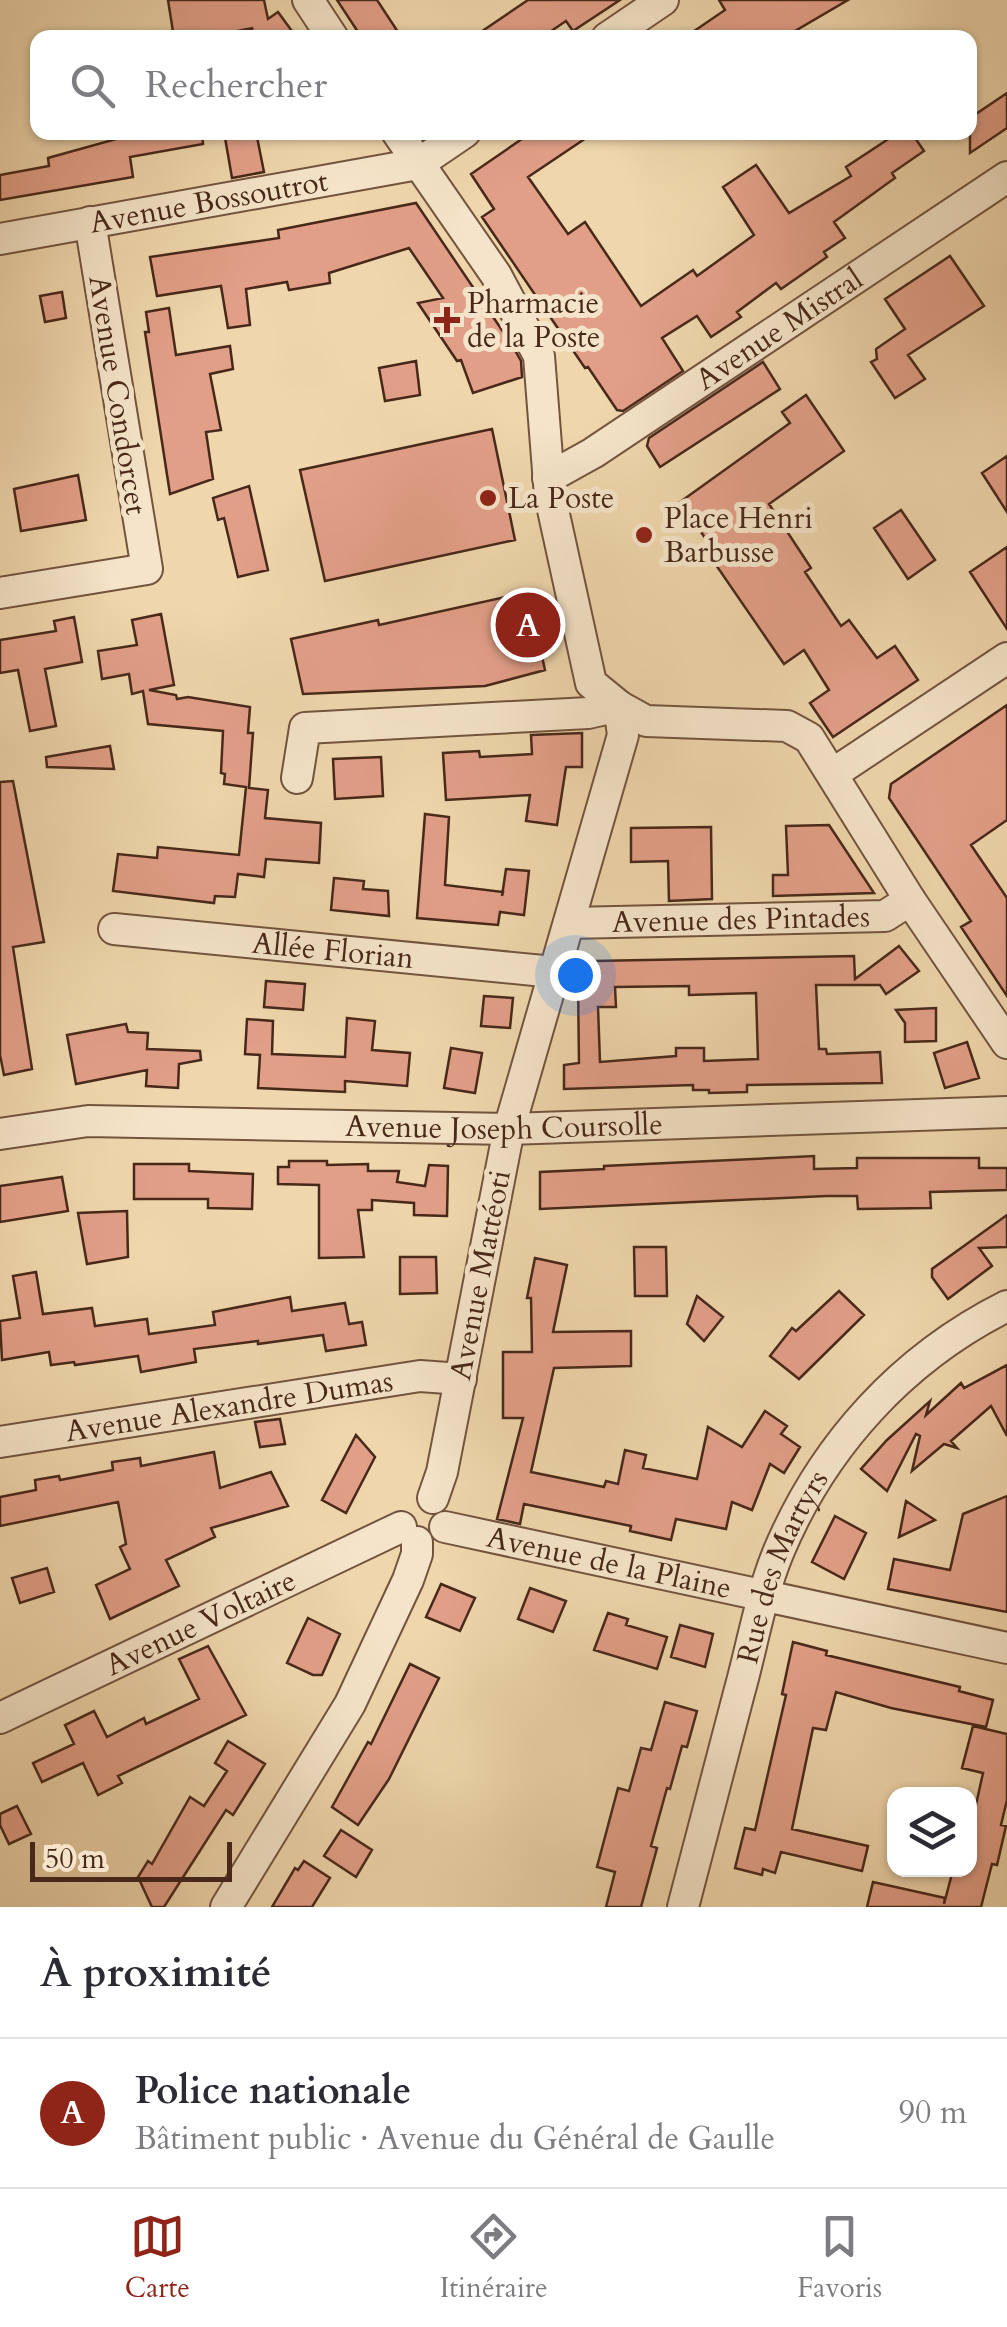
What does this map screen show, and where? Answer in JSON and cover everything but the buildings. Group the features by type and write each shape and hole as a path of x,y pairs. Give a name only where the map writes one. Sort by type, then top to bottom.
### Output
{"street":[{"path":"308,0 328,30"},
{"path":"619,30 663,0"},
{"path":"402,140 496,275 539,356 548,478 590,684 646,720 787,726 810,738 910,900 1007,1042"},
{"path":"418,164 453,140"},
{"name":"Avenue Bossoutrot","path":"0,239 418,164"},
{"name":"Avenue Mistral","path":"548,478 593,453 1007,177"},
{"name":"Avenue Condorcet","path":"0,593 147,569 90,222"},
{"path":"834,773 1007,658"},
{"path":"297,778 305,728 588,713 619,706"},
{"name":"Avenue Mattéoti","path":"439,1512 442,1472 508,1129 623,735 619,706"},
{"name":"Avenue des Pintades","path":"569,923 885,916 910,900"},
{"name":"Allée Florian","path":"114,929 554,972"},
{"name":"Avenue Joseph Coursolle","path":"0,1134 88,1121 508,1129 1007,1112"},
{"name":"Rue des Martyrs","path":"683,1907 765,1596 794,1520 834,1448 877,1400 928,1356 976,1322 1007,1306"},
{"name":"Avenue Alexandre Dumas","path":"0,1442 420,1376 460,1379"},
{"path":"226,1907 350,1704 408,1580 417,1554 400,1519 404,1504 418,1496 439,1512 437,1538 409,1534"},
{"name":"Avenue de la Plaine","path":"439,1512 765,1596 1007,1648"},
{"name":"Avenue Voltaire","path":"0,1718 409,1534"}],"place":[{"name":"Pharmacie de la Poste","path":"447,320"},
{"name":"La Poste","path":"488,498"},
{"name":"Place Henri Barbusse","path":"644,535"},
{"name":"Police nationale","path":"528,625"}]}
